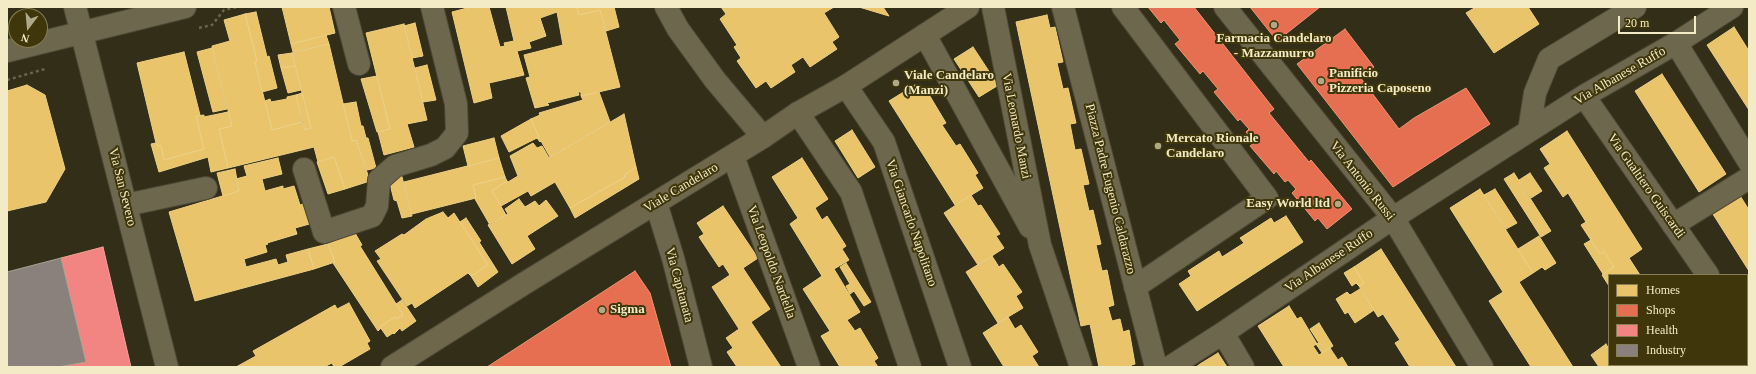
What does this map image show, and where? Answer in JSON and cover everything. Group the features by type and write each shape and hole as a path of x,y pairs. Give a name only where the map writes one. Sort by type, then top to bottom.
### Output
{"main road":[{"name":"Viale Candelaro","path":"392,367 763,138 798,113 846,86 968,7"}],"street":[{"name":"Via San Severo","path":"75,7 167,367"},
{"path":"7,51 185,7"},
{"path":"344,7 359,64"},
{"path":"304,169 324,232 372,216 377,206 379,180 395,166 431,155 445,148 456,133 456,104 432,7"},
{"path":"666,7 678,29 715,80 763,138"},
{"name":"Via Leonardo Manzi","path":"993,7 1040,245 1081,367"},
{"name":"Piazza Padre Eugenio Caldarazzo","path":"1063,7 1135,287 1267,198 1123,7"},
{"name":"Via Antonio Russi","path":"1224,7 1393,218 1482,367"},
{"path":"1529,131 1535,93 1549,59 1635,7"},
{"name":"Via Albanese Ruffo","path":"1170,367 1393,218 1584,96 1676,43 1732,7"},
{"name":"Via Leonardo Manzi","path":"925,35 1040,245"},
{"path":"1676,43 1749,162"},
{"name":"Via Giancarlo Napolitano","path":"846,86 884,142 960,367"},
{"name":"Via Gualtiero Guiscardi","path":"1584,96 1707,274"},
{"path":"798,113 851,192 910,367"},
{"name":"Via Leopoldo Nardella","path":"733,156 809,367"},
{"path":"1673,225 1749,178"},
{"path":"126,205 206,188"},
{"name":"Via Capitanata","path":"656,203 673,258 701,367"},
{"path":"1135,287 1156,367"},
{"path":"1222,333 1243,367"}],"building: Homes":[{"path":"282,7 329,7 335,33 291,44"},
{"path":"471,7 489,7 500,47 505,46 504,43 514,41 506,7 581,7 577,8 579,15 600,10 620,87 581,96 581,92 578,92 579,95 547,103 549,105 535,108 526,78 530,77 524,55 563,45 557,12 540,18 546,36 529,42 531,48 517,51 524,75 489,83 492,98 474,103 452,12"},
{"path":"614,7 619,27 606,31 600,10 579,15 577,8"},
{"path":"721,7 834,7 824,13 839,37 832,42 837,49 810,67 803,57 791,65 795,72 771,88 766,81 756,88 737,61 741,58 734,47 737,45 720,19 726,14"},
{"path":"859,7 883,7 889,16"},
{"path":"1476,7 1528,7 1539,24 1494,53 1466,13"},
{"path":"256,12 267,57 269,56 277,88 262,92 255,62 257,61 245,14"},
{"path":"245,14 272,130 302,122 305,130 311,128 292,53 329,44 352,141 356,140 370,181 345,189 334,157 318,162 314,147 228,168 219,129 232,126 212,46 230,41 224,20"},
{"path":"1047,15 1050,28 1055,27 1063,62 1057,63 1063,89 1068,88 1076,123 1070,124 1075,150 1081,149 1089,184 1083,185 1089,211 1093,210 1101,244 1096,245 1102,271 1107,270 1114,305 1108,307 1112,321 1120,319 1123,332 1129,330 1135,364 1131,365 1132,367 1099,367 1090,324 1081,326 1016,22"},
{"path":"415,23 423,56 412,58 404,26"},
{"path":"404,24 427,120 407,124 414,147 384,155 378,132 390,129 366,33"},
{"path":"1734,27 1749,51 1749,110 1707,45"},
{"path":"326,35 329,44 293,52 291,44"},
{"path":"973,47 998,85 979,97 954,59"},
{"path":"212,48 227,109 213,112 197,52"},
{"path":"184,52 200,115 196,116 204,149 164,160 161,146 158,146 156,143 137,63"},
{"path":"292,53 295,66 281,68 278,55"},
{"path":"427,65 436,100 423,102 415,68"},
{"path":"295,66 301,90 288,93 281,68"},
{"path":"1662,74 1726,174 1699,192 1635,91"},
{"path":"377,76 390,129 377,132 361,79"},
{"path":"27,85 45,95 65,169 46,202 7,211 7,91"},
{"path":"915,85 923,97 928,93 946,123 942,125 956,146 960,144 978,173 975,175 983,188 955,205 889,101"},
{"path":"599,92 610,122 550,157 541,141 540,142 537,138 539,137 531,119 540,115 539,113 583,100 581,96"},
{"path":"302,93 311,128 305,130 296,95"},
{"path":"296,95 302,122 272,130 265,101 270,99 271,102 287,99 287,97"},
{"path":"356,102 361,126 363,126 366,138 368,138 376,168 367,170 356,140 352,141 343,104"},
{"path":"228,112 232,126 219,129 228,168 211,172 208,157 159,172 151,144 156,143 158,146 161,146 164,160 204,149 196,116 204,115 204,117"},
{"path":"624,114 636,167 624,175 625,177 570,208 555,182 531,196 528,191 501,206 492,191 518,176 510,156 533,143 537,148 542,146 549,158"},
{"path":"531,119 539,137 509,152 501,136"},
{"path":"852,130 875,167 858,178 835,141"},
{"path":"1567,131 1642,249 1629,258 1639,274 1608,274 1608,284 1602,275 1614,267 1604,251 1600,254 1581,225 1586,222 1568,193 1563,197 1544,168 1550,164 1540,149"},
{"path":"494,138 499,158 468,166 463,146"},
{"path":"334,157 345,189 328,194 317,162"},
{"path":"278,158 282,174 262,179 265,191 283,186 283,189 294,186 300,205 308,202 313,223 295,228 297,234 267,243 268,244 265,245 267,252 244,259 246,267 276,259 278,265 288,262 286,255 308,249 314,269 195,301 169,212 239,191 236,179 247,176 244,166"},
{"path":"499,158 505,177 473,185 476,198 412,214 404,182"},
{"path":"802,158 828,199 815,208 822,220 827,216 846,246 842,249 849,260 834,269 860,312 847,320 855,331 860,328 878,358 874,361 878,367 840,367 821,336 830,331 803,289 822,276 790,224 798,218 772,177"},
{"path":"636,167 639,179 575,218 570,208 625,177 624,175"},
{"path":"235,169 239,191 223,196 217,173"},
{"path":"401,173 412,216 402,218 397,201 394,200 388,176"},
{"path":"1514,173 1551,231 1541,237 1504,179"},
{"path":"1530,173 1542,191 1531,198 1519,180"},
{"path":"505,177 507,181 492,191 506,215 490,225 475,199 473,185"},
{"path":"1480,189 1533,273 1519,282 1573,367 1531,367 1489,301 1503,292 1450,208"},
{"path":"1495,189 1517,223 1506,229 1484,195"},
{"path":"1739,194 1749,210 1749,271 1711,211"},
{"path":"971,195 978,206 981,205 1000,234 996,236 1004,248 978,265 944,213"},
{"path":"519,199 525,207 535,201 539,206 546,200 558,216 527,236 535,249 512,264 488,225 508,214 505,209"},
{"path":"723,206 758,258 743,268 770,309 751,322 781,367 737,367 727,352 733,348 726,338 739,329 712,287 730,275 723,264 719,267 699,237 704,234 697,223"},
{"path":"443,212 448,218 454,213 488,265 471,276 468,273 415,308 412,303 407,306 377,261 381,259 375,251 402,234 404,235 426,219"},
{"path":"1286,216 1303,242 1197,311 1179,284 1191,276 1188,271 1219,251 1222,257 1244,243 1240,238 1271,218 1274,223"},
{"path":"466,218 498,272 478,287 471,276 488,265 460,222"},
{"path":"355,233 362,245 360,246 403,315 396,319 395,317 380,327 381,328 378,331 333,263 335,262 328,244"},
{"path":"1539,236 1556,263 1545,270 1542,267 1533,273 1518,249"},
{"path":"1591,240 1600,254 1604,251 1614,267 1603,274 1584,244"},
{"path":"328,244 335,262 314,269 308,249"},
{"path":"1381,249 1456,367 1410,367 1395,343 1400,340 1383,314 1378,317 1359,286 1364,283 1354,267"},
{"path":"992,256 999,267 1003,264 1022,292 1016,296 1023,308 998,323 966,272"},
{"path":"846,263 871,302 864,306 854,291 850,294 846,286 850,284 840,267"},
{"path":"1354,267 1364,283 1359,286 1356,283 1352,286 1344,273"},
{"path":"1360,289 1374,310 1355,323 1348,312 1345,314 1336,299 1347,292 1350,295"},
{"path":"402,300 416,321 402,331 400,328 394,334 393,333 387,337 380,327 395,317 396,319 403,315 396,304"},
{"path":"349,303 370,341 367,343 370,349 339,367 334,367 332,363 324,367 236,367 256,356 253,351 335,305 337,309"},
{"path":"1289,306 1297,319 1301,317 1317,344 1313,346 1319,355 1330,348 1338,360 1342,357 1348,367 1284,367 1258,326"},
{"path":"1008,317 1015,329 1021,325 1038,352 1032,356 1039,367 1004,367 983,333"},
{"path":"1319,323 1333,346 1322,353 1316,344 1319,343 1310,329"},
{"path":"1606,344 1608,347 1608,366 1618,367 1599,367 1591,355"},
{"path":"1218,353 1227,367 1196,367 1200,364"},
{"path":"1652,366 1699,367 1653,367"}],"building: Shops":[{"path":"1148,7 1194,7 1274,109 1269,113 1309,162 1311,160 1352,209 1327,229 1318,218 1315,221 1292,193 1296,189 1288,180 1285,182 1276,171 1274,174 1250,146 1254,143 1246,132 1249,129 1240,119 1238,121 1214,92 1218,89 1203,71 1200,74 1175,44 1180,40 1164,20 1161,23"},
{"path":"1250,7 1320,7 1277,41"},
{"path":"1345,29 1374,67 1360,77 1399,129 1414,118 1466,88 1490,124 1393,187 1297,64"},
{"path":"635,271 650,293 671,367 487,367"}],"building: Health":[{"path":"103,247 131,367 58,367 86,362 61,258"}],"building: Industry":[{"path":"61,258 86,362 58,367 7,367 7,272"}],"place":[{"name":"Farmacia Candelaro - Mazzamurro","path":"1274,25"},
{"name":"Panificio Pizzeria Caposeno","path":"1321,81"},
{"name":"Viale Candelaro (Manzi)","path":"896,83"},
{"name":"Mercato Rionale Candelaro","path":"1158,146"},
{"name":"Easy World ltd","path":"1338,204"},
{"name":"Sigma","path":"602,310"}]}
